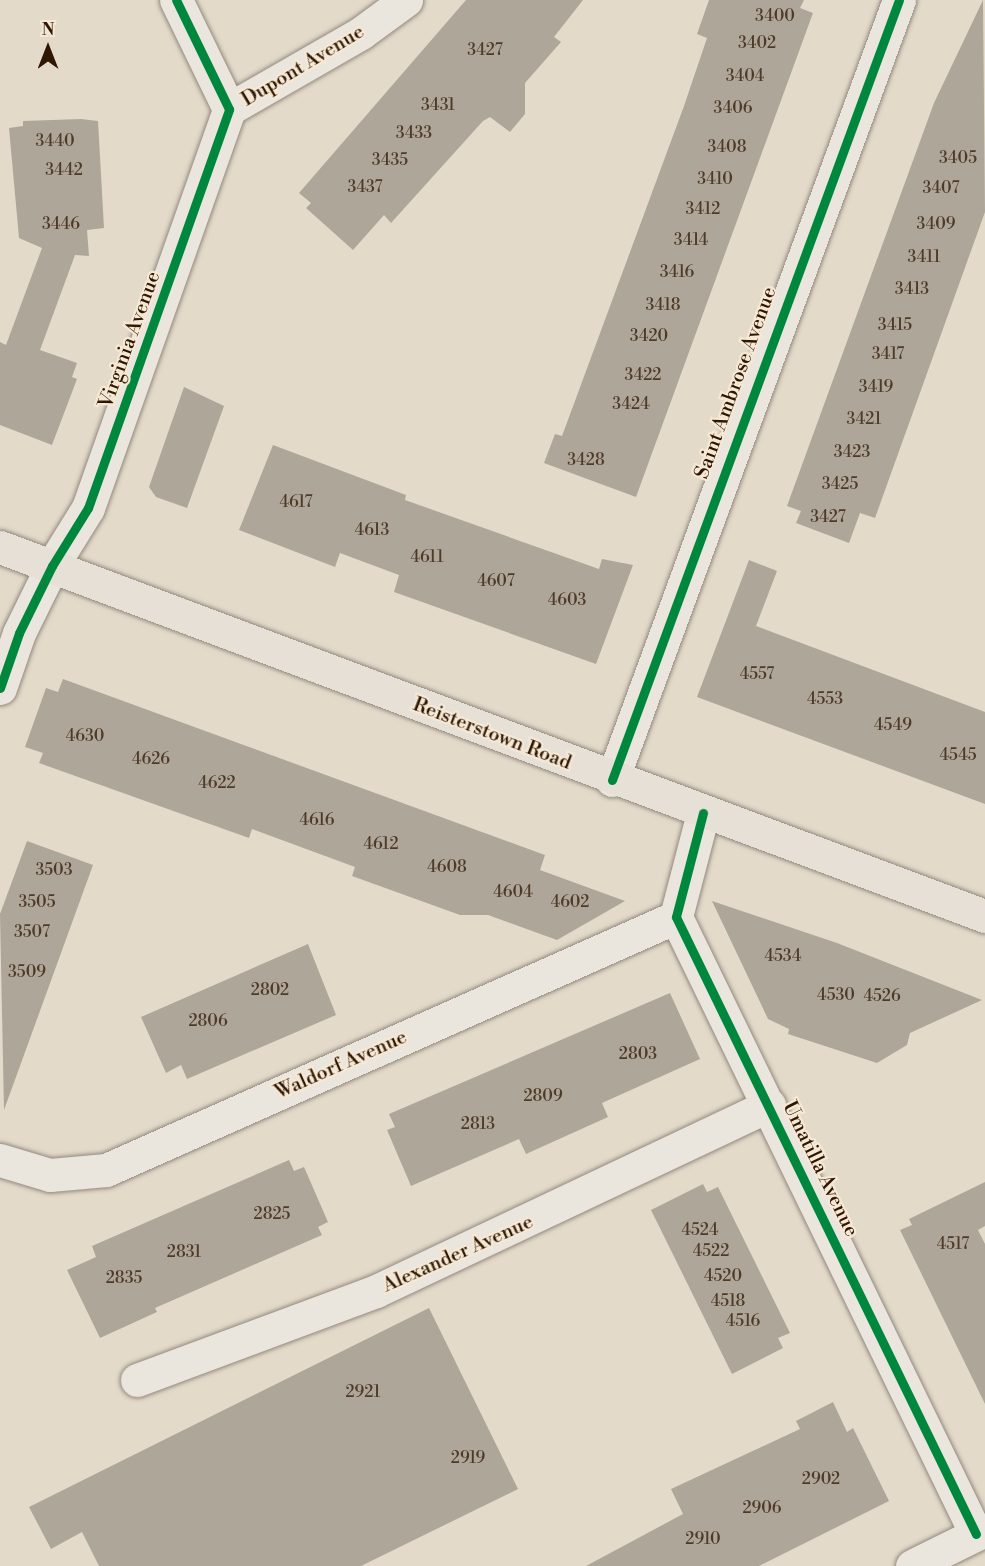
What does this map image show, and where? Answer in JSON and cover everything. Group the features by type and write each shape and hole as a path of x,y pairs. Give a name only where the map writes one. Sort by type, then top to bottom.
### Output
{"main road":[{"name":"Reisterstown Road","path":"0,547 612,780 985,916"}],"street":[{"path":"176,0 229,109"},
{"name":"Dupont Avenue","path":"229,109 361,33 406,0"},
{"name":"Saint Ambrose Avenue","path":"612,780 899,0"},
{"name":"Virginia Avenue","path":"0,687 19,633 52,566 88,508 229,109"},
{"path":"676,917 703,813"},
{"name":"Umatilla Avenue","path":"676,917 980,1532"},
{"name":"Waldorf Avenue","path":"0,1160 50,1175 106,1170 676,917"},
{"name":"Alexander Avenue","path":"137,1380 376,1291 770,1105"},
{"path":"912,1566 980,1532"}],"building":[{"path":"466,0 583,0 554,37 561,42 525,83 525,114 510,132 490,117 483,121 391,223 384,215 353,250 306,208 311,203 299,193"},
{"path":"709,0 804,0 800,8 813,13 636,497 544,463 555,434 562,436 684,106 707,38 697,34"},
{"path":"983,0 985,212 875,518 860,513 849,543 796,523 801,511 787,506 934,103"},
{"path":"81,119 98,121 104,228 87,230 89,256 75,255 40,350 77,363 72,377 77,379 52,445 0,425 0,342 6,345 42,248 19,238 9,128 23,126 23,121"},
{"path":"184,387 224,406 187,508 156,497 149,487"},
{"path":"273,445 406,495 405,500 599,569 602,559 633,565 596,664 394,592 399,575 340,553 335,567 239,530"},
{"path":"749,560 777,571 756,626 985,712 985,804 697,697"},
{"path":"63,679 545,855 540,870 625,901 557,940 488,915 460,915 352,876 355,867 252,829 249,838 39,763 43,753 25,747 46,688 58,692"},
{"path":"27,841 93,865 4,1110 0,914"},
{"path":"712,901 837,943 982,1000 910,1033 907,1045 877,1063 788,1034 789,1029 768,1019"},
{"path":"308,944 336,1015 187,1079 181,1065 166,1073 141,1017"},
{"path":"670,993 700,1059 602,1103 608,1117 526,1154 519,1139 411,1186 387,1130 395,1127 389,1114"},
{"path":"289,1160 294,1171 304,1167 328,1222 318,1227 322,1235 155,1308 157,1312 100,1338 67,1270 96,1257 92,1246"},
{"path":"985,1182 985,1226 978,1230 985,1244 985,1404 900,1230 912,1225 909,1219"},
{"path":"703,1184 707,1192 718,1187 790,1333 778,1338 783,1348 732,1374 651,1210"},
{"path":"429,1308 518,1489 361,1566 99,1566 82,1532 51,1549 29,1507"},
{"path":"833,1402 847,1432 853,1428 889,1501 759,1566 586,1566 683,1514 671,1489 800,1429 796,1421"}],"cycle path":[{"path":"0,688 19,633 52,566 88,508 229,109 176,0"},
{"path":"612,780 899,0"},
{"path":"703,813 676,917 976,1534"}]}
